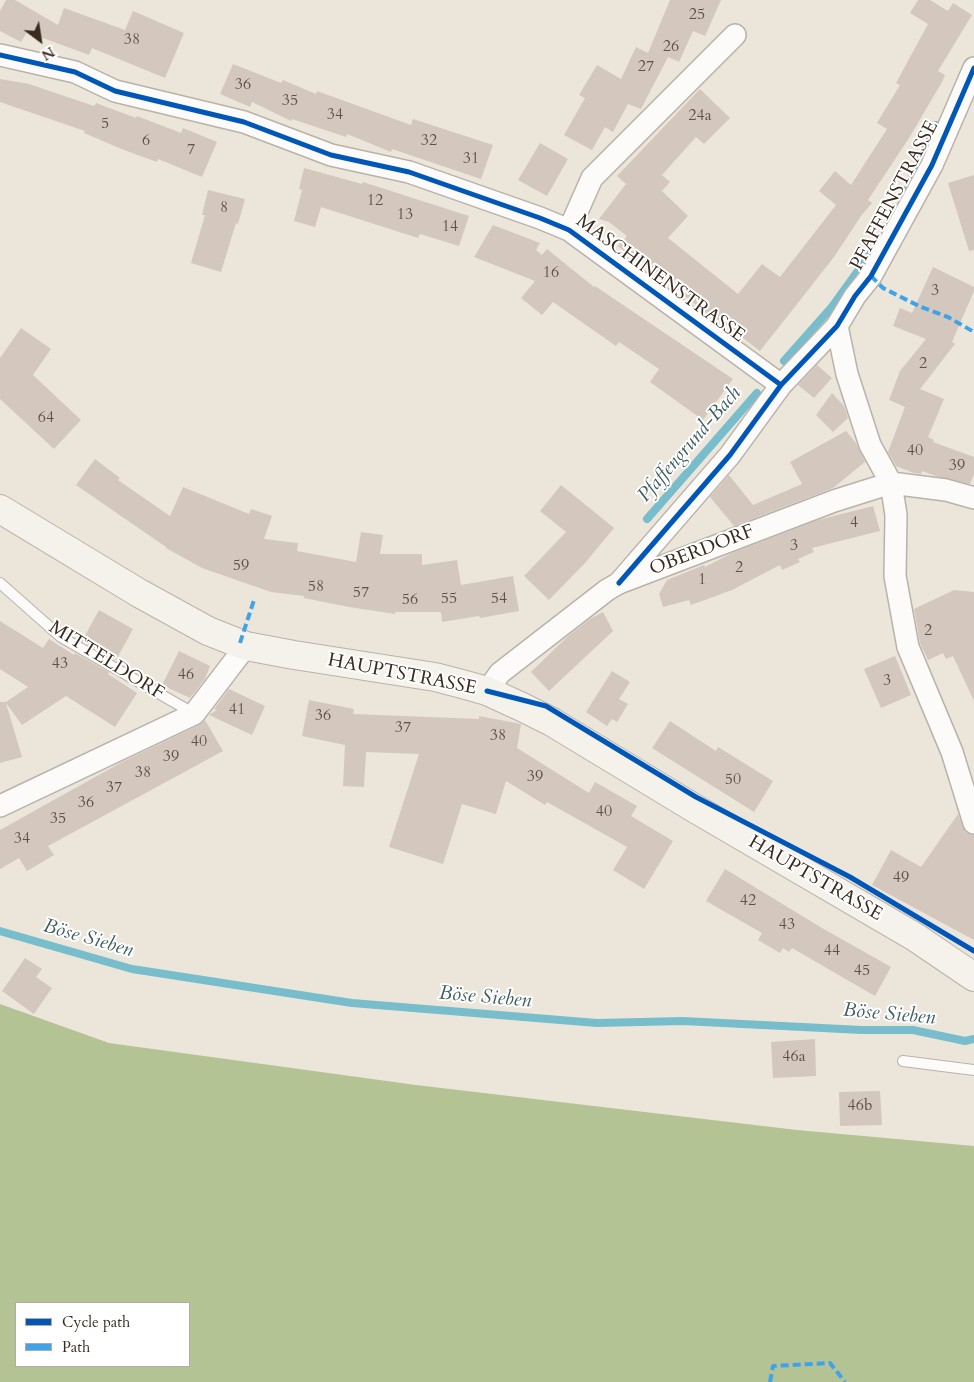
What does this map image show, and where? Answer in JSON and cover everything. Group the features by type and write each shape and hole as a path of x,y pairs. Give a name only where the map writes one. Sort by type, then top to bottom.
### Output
{"main road":[{"name":"HAUPTSTRASSE","path":"0,509 180,617 208,631 246,646 435,677 487,692 552,722 915,937 974,977"}],"street":[{"name":"MASCHINENSTRASSE","path":"569,230 592,178 736,35"},
{"name":"MASCHINENSTRASSE","path":"0,55 75,72 115,91 244,122 331,155 409,172 569,230 781,384"},
{"name":"PFAFFENSTRASSE","path":"619,583 730,455 781,384 837,326 855,296 871,276 932,165 974,68"},
{"path":"837,326 847,374 870,445 891,483 896,515 895,576 908,647 952,752 974,823"},
{"name":"OBERDORF","path":"487,692 500,673 607,590 619,583 834,501 891,483 946,490 974,498"},
{"name":"MITTELDORF","path":"0,806 194,714 246,646"}],"lane":[{"name":"MITTELDORF","path":"0,583 61,637 194,714"},
{"path":"903,1061 974,1070"}],"green space":[{"path":"0,1004 109,1043 416,1085 797,1130 974,1146 974,1382 0,1382"}],"building":[{"path":"6,0 15,0 58,25 64,8 125,30 133,11 184,33 165,78 92,48 89,55 27,32 21,42 0,31 0,11"},
{"path":"670,0 721,0 705,36 693,31 679,62 668,57 641,109 628,104 613,132 605,127 592,150 564,135 585,98 579,95 597,65 621,79 636,47 648,53"},
{"path":"918,0 930,0 948,11 953,3 972,15 938,71 945,75 942,82 909,138 868,200 872,203 861,216 834,257 760,351 726,325 724,327 642,262 640,265 618,246 627,236 609,222 599,219 626,184 617,176 700,89 730,118 704,144 696,137 662,175 670,182 662,191 688,216 668,238 738,294 762,264 780,277 836,205 819,191 835,171 851,185 887,129 877,123 900,85 896,83 928,24 910,13"},
{"path":"233,64 281,83 283,80 316,94 317,91 411,125 413,119 493,145 481,179 392,149 391,152 347,134 346,137 292,119 291,121 252,102 250,107 220,94"},
{"path":"0,79 29,84 94,106 96,103 181,133 183,128 217,142 202,177 158,159 157,162 124,150 84,133 85,131 0,102"},
{"path":"540,143 568,159 547,196 518,180"},
{"path":"304,168 362,184 363,182 469,216 459,246 420,234 418,238 321,207 315,227 294,221 302,190 299,189"},
{"path":"974,175 974,250 969,251 948,183"},
{"path":"208,190 245,199 221,272 191,263 205,215 202,215"},
{"path":"493,225 540,243 536,250 542,255 547,249 594,287 733,379 703,420 650,382 659,369 619,342 616,346 553,302 542,315 521,298 535,281 474,257"},
{"path":"933,267 974,287 952,342 955,344 920,389 944,399 928,437 934,440 933,442 974,457 974,474 970,484 922,471 921,474 914,473 896,466 888,452 905,407 889,400 900,371 926,339 893,326 900,308 912,313"},
{"path":"21,328 51,349 33,375 81,420 54,449 0,399 0,358"},
{"path":"817,365 832,378 814,398 798,385"},
{"path":"832,393 844,406 848,418 833,432 816,415"},
{"path":"846,431 856,443 865,462 833,488 734,526 710,497 729,475 753,505 802,484 790,462"},
{"path":"95,459 120,478 118,480 170,516 183,487 249,514 251,509 272,516 264,539 298,543 297,551 356,562 361,532 383,535 380,554 422,554 422,565 457,560 461,585 513,576 519,611 442,622 441,612 395,612 395,614 349,607 304,598 304,596 271,592 202,568 166,548 76,485"},
{"path":"561,485 614,528 585,563 549,600 524,576 566,532 540,511"},
{"path":"873,506 880,531 812,548 814,552 798,559 800,562 782,570 780,565 732,590 691,605 689,600 663,607 659,594 667,580 704,565 705,567 732,553 818,520"},
{"path":"954,590 974,592 974,701 953,656 946,659 943,653 928,660 920,643 914,609"},
{"path":"99,610 133,629 116,660 82,641"},
{"path":"603,612 613,631 549,691 531,672 567,637 590,619"},
{"path":"0,621 43,648 49,639 74,655 75,653 109,672 108,674 137,693 115,727 66,696 22,725 6,703 22,757 0,763 0,702 6,702 28,687 0,669"},
{"path":"179,651 210,666 205,679 190,698 162,685"},
{"path":"895,656 911,695 881,708 864,669"},
{"path":"612,671 630,682 619,699 628,704 617,722 612,719 607,726 586,712"},
{"path":"229,689 265,706 252,735 209,715 217,710 214,709"},
{"path":"309,700 354,709 353,714 479,719 479,716 521,724 517,748 589,793 595,782 637,806 631,816 673,841 644,889 613,870 627,847 547,802 545,805 506,781 496,814 462,804 443,864 389,847 419,754 366,752 364,787 343,786 345,745 302,736"},
{"path":"205,720 223,751 48,846 54,855 27,871 19,858 0,869 0,830 122,762 199,725"},
{"path":"670,721 716,751 718,747 773,781 754,812 652,748"},
{"path":"958,814 965,832 974,835 974,940 872,885 891,850 921,867"},
{"path":"725,869 891,967 875,996 792,948 789,952 783,948 780,953 758,940 762,933 706,901"},
{"path":"25,958 42,969 36,977 52,988 34,1014 2,991"},
{"path":"815,1039 816,1076 773,1078 771,1042"},
{"path":"880,1091 882,1125 840,1126 839,1092"}],"waterway":[{"name":"Pfaffengrund-Bach","path":"907,189 936,125"},
{"name":"Pfaffengrund-Bach","path":"784,361 831,308 878,243"},
{"name":"Pfaffengrund-Bach","path":"647,519 757,393"},
{"name":"Böse Sieben","path":"0,931 132,969 352,1003 597,1023 683,1021 862,1030 913,1030 965,1041 974,1039"}],"marked path":[{"path":"871,276 883,288 921,307 948,317 974,332"},
{"path":"240,643 254,600"},
{"path":"770,1382 773,1366 830,1363 845,1382"}],"cycle path":[{"path":"0,55 75,72 115,91 244,122 331,155 409,172 569,230 781,385"},
{"path":"619,583 730,455 781,385 837,326 855,296 871,276 932,165 974,68"},
{"path":"487,691 546,706 696,797 850,877 974,951"}]}
